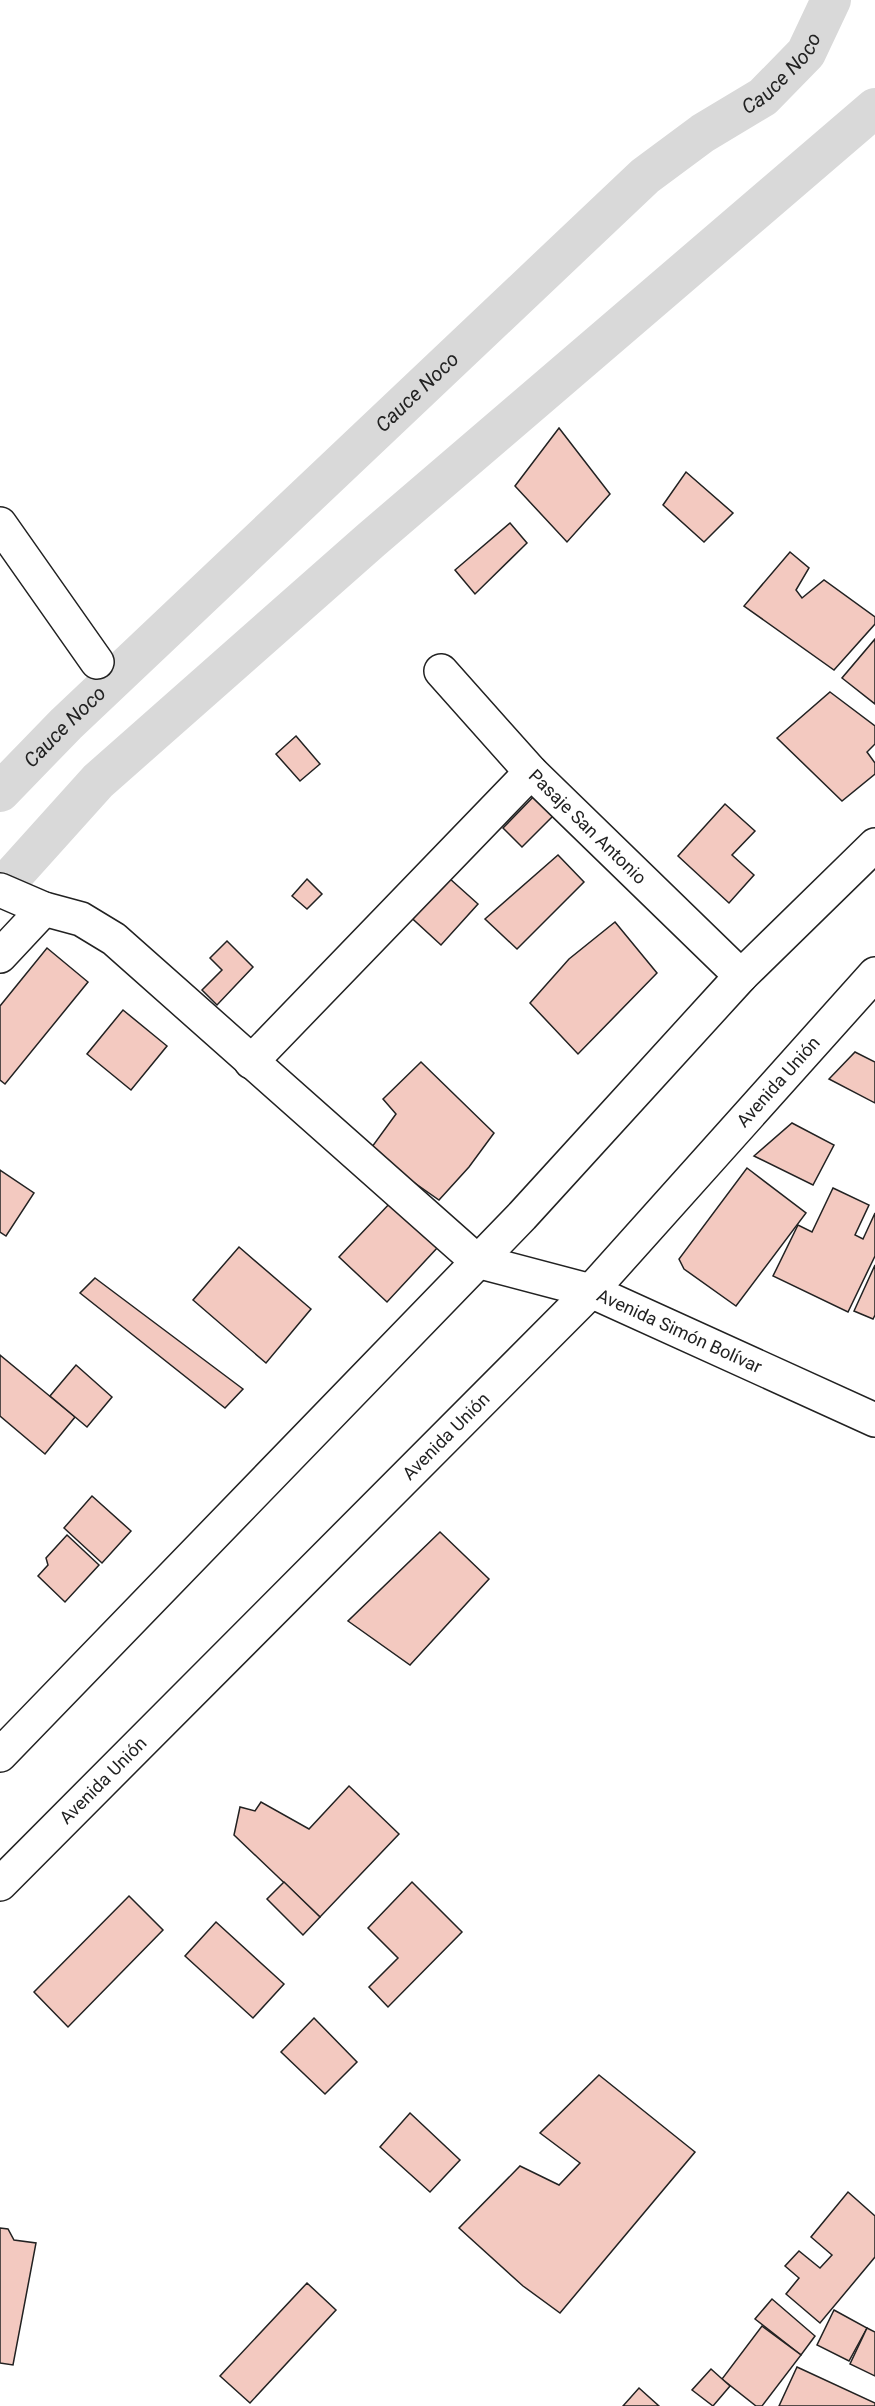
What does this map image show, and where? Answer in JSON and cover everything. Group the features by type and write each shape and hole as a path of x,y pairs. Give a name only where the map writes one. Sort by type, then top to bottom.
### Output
{"main road":[{"path":"0,524 97,662"},
{"name":"Pasaje San Antonio","path":"441,671 531,772 741,976"},
{"path":"251,1062 531,772"},
{"path":"0,1755 522,1216 741,976 875,845"},
{"path":"4,892 44,909 81,919 114,939 477,1261"},
{"path":"0,956 44,909"},
{"name":"Avenida Unión","path":"0,1884 591,1291 875,974"},
{"name":"Avenida Simón Bolívar","path":"477,1261 591,1291 875,1420"}],"building":[{"path":"559,428 610,494 567,542 515,486"},
{"path":"686,472 733,513 704,542 663,505"},
{"path":"510,523 527,543 475,594 455,570"},
{"path":"790,552 809,568 796,590 802,598 824,580 875,617 875,624 834,670 744,606"},
{"path":"875,639 875,704 842,678"},
{"path":"830,692 875,726 875,744 867,752 875,763 875,774 842,801 777,738"},
{"path":"296,736 320,764 300,781 276,754"},
{"path":"538,792 557,812 522,847 503,828"},
{"path":"725,804 755,831 732,855 754,875 729,903 678,856"},
{"path":"558,855 584,882 517,949 485,919"},
{"path":"449,878 478,904 441,945 403,910"},
{"path":"307,879 322,894 307,909 292,896"},
{"path":"615,922 657,973 578,1054 530,1003 569,959"},
{"path":"227,941 253,967 217,1005 202,990 222,970 210,958"},
{"path":"47,948 88,982 5,1084 0,1080 0,1006"},
{"path":"123,1010 167,1046 131,1090 87,1054"},
{"path":"855,1052 875,1062 875,1103 829,1079"},
{"path":"421,1062 494,1133 469,1167 439,1200 369,1151 396,1114 383,1099"},
{"path":"792,1123 834,1145 813,1185 754,1156"},
{"path":"747,1168 806,1213 736,1306 684,1269 679,1259"},
{"path":"0,1170 34,1193 6,1236 0,1232"},
{"path":"833,1188 869,1205 855,1235 863,1239 875,1213 875,1256 848,1312 773,1276 798,1225 812,1232"},
{"path":"391,1202 438,1247 387,1302 339,1257"},
{"path":"239,1247 311,1309 266,1363 193,1300"},
{"path":"875,1265 875,1315 873,1319 854,1311"},
{"path":"95,1278 243,1389 225,1408 80,1293"},
{"path":"0,1355 75,1417 45,1454 0,1416"},
{"path":"76,1365 112,1397 87,1427 50,1396"},
{"path":"92,1496 131,1531 102,1563 64,1528"},
{"path":"440,1532 489,1579 410,1665 348,1621"},
{"path":"67,1535 99,1565 65,1602 38,1576 48,1565 46,1558"},
{"path":"349,1786 399,1834 320,1917 234,1835 240,1807 255,1811 261,1802 309,1829"},
{"path":"284,1882 320,1917 303,1935 267,1899"},
{"path":"412,1882 462,1932 388,2007 369,1987 398,1958 368,1928"},
{"path":"129,1896 163,1930 68,2027 34,1992"},
{"path":"216,1922 284,1984 253,2018 185,1956"},
{"path":"314,2018 357,2062 325,2094 281,2052"},
{"path":"599,2075 695,2152 560,2313 523,2286 459,2228 520,2166 559,2185 580,2163 540,2133"},
{"path":"410,2113 460,2160 430,2192 380,2147"},
{"path":"848,2192 875,2216 875,2257 820,2323 786,2294 799,2278 785,2266 799,2251 820,2268 832,2255 811,2237"},
{"path":"0,2228 8,2229 14,2240 36,2243 13,2365 0,2363"},
{"path":"307,2283 336,2310 250,2403 220,2376"},
{"path":"772,2299 815,2336 801,2355 755,2319"},
{"path":"834,2310 867,2328 849,2361 817,2345"},
{"path":"762,2326 801,2355 762,2406 756,2406 722,2379"},
{"path":"867,2328 875,2332 875,2376 850,2364"},
{"path":"797,2367 875,2403 875,2406 779,2406"},
{"path":"711,2369 730,2386 713,2406 692,2390"},
{"path":"639,2388 659,2406 623,2406"}],"waterway":[{"name":"Cauce Noco","path":"0,792 66,724 645,176 703,133 763,97 806,53 831,0"},
{"path":"0,890 98,781 371,540 875,108"}]}
